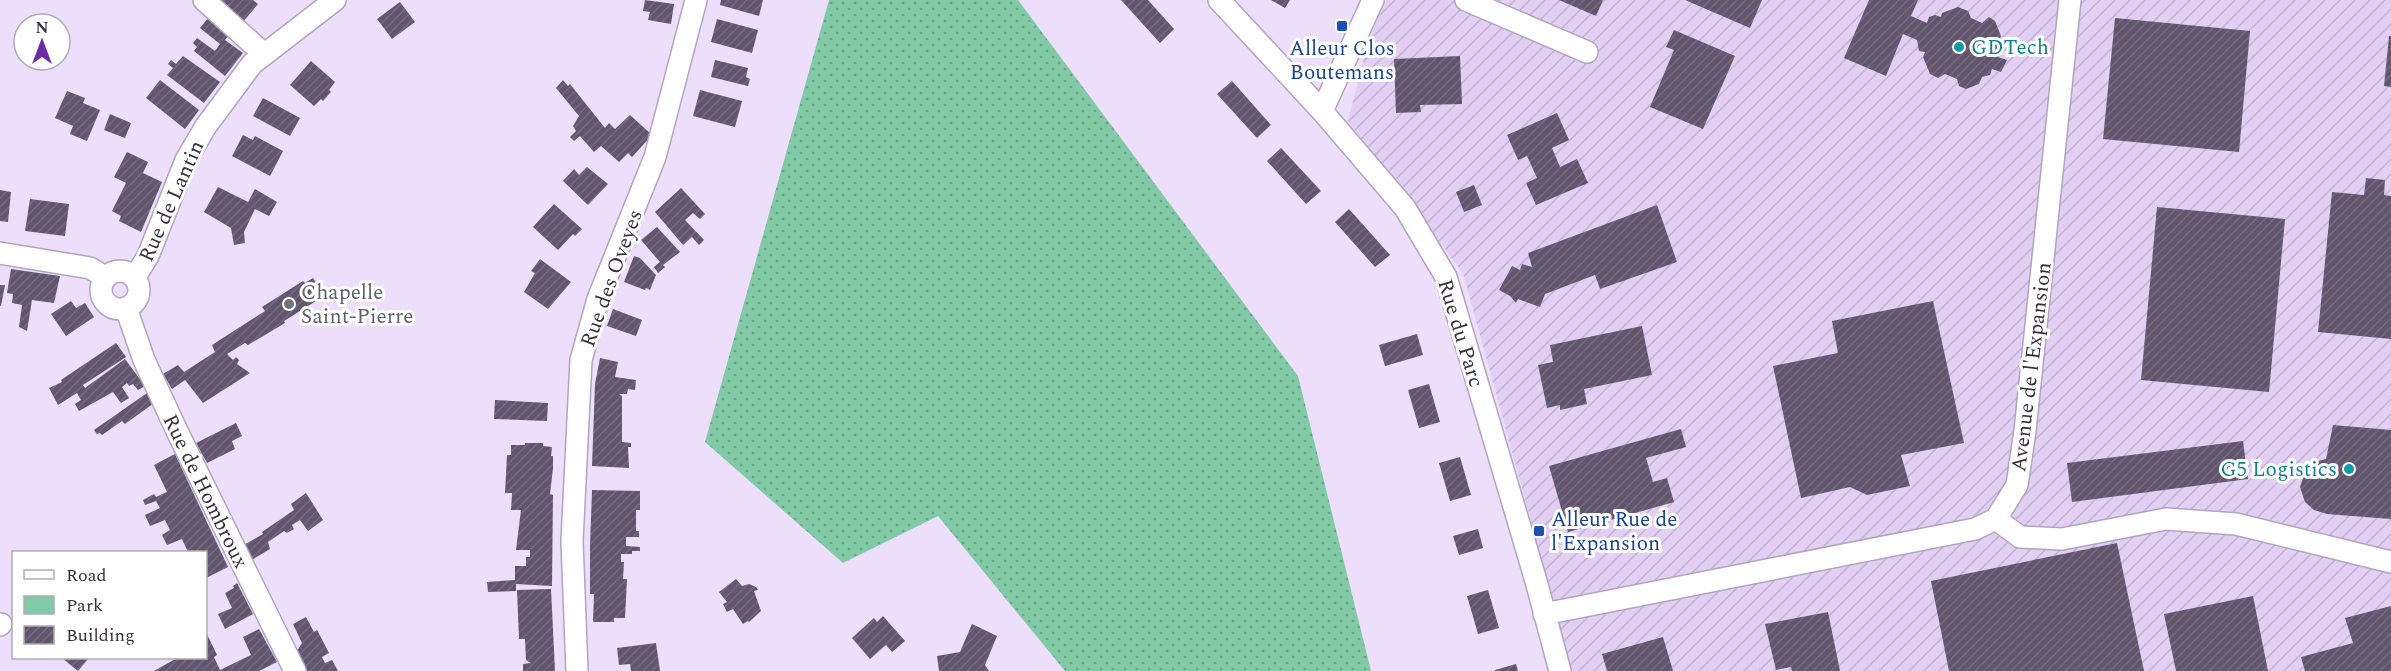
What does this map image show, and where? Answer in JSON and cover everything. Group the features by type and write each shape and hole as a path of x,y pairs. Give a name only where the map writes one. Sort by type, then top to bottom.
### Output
{"street":[{"path":"204,0 264,54"},
{"name":"Rue de Lantin","path":"135,278 148,256 186,160 206,126 252,63 335,0"},
{"name":"Rue des Oveyes","path":"576,671 572,542 581,360 598,299 655,157 696,0"},
{"name":"Rue du Parc","path":"1220,0 1322,111 1405,208 1446,277 1560,671"},
{"path":"1322,111 1373,0"},
{"path":"1466,0 1587,52"},
{"name":"Avenue de l'Expansion","path":"1996,519 2017,485 2070,0"},
{"path":"0,253 90,268 105,277"},
{"path":"115,271 123,271 135,278 139,286 139,293 136,300 126,308 115,308 104,301 101,287 105,277 115,271"},
{"name":"Rue de Hombroux","path":"126,308 144,360 172,421 295,671"},
{"path":"1544,614 1975,529 1996,519 2020,537 2062,539 2166,519 2236,524 2391,562"}],"shaded area":[{"path":"1386,0 2391,0 2391,671 1572,671 1463,273 1348,121 1369,39"}],"green space":[{"path":"829,0 1018,0 1298,376 1371,671 1065,671 938,516 843,563 705,442"}],"building":[{"path":"215,0 253,0 258,4 242,23"},
{"path":"645,0 674,4 671,24 648,20 650,12 643,11"},
{"path":"721,0 763,0 759,16 720,5"},
{"path":"1121,0 1148,0 1174,29 1160,43"},
{"path":"1271,0 1290,0 1285,8"},
{"path":"1559,0 1603,0 1596,16"},
{"path":"1685,0 1762,0 1750,28"},
{"name":"GDTech","path":"1869,0 1918,0 1911,16 1927,23 1929,17 1935,15 1941,17 1942,13 1958,7 1968,11 1971,18 1982,23 1989,17 1995,21 2001,36 1999,41 2001,50 1998,57 2007,60 2001,72 1992,69 1990,75 1982,77 1979,84 1966,89 1959,86 1957,79 1945,74 1938,78 1930,74 1923,57 1925,52 1919,51 1917,40 1903,34 1886,76 1844,58"},
{"path":"400,2 415,22 392,39 377,19"},
{"path":"209,17 229,35 225,40 243,53 225,76 194,51 197,47 193,43 197,38 215,51 220,44 200,28"},
{"path":"2115,18 2250,31 2239,152 2103,139"},
{"path":"717,19 758,30 752,53 711,42"},
{"path":"1674,30 1735,56 1703,129 1650,107 1674,50 1666,47"},
{"path":"2389,36 2391,36 2391,87 2384,86"},
{"path":"183,56 220,82 204,103 167,75 173,68 168,64 171,60 176,64"},
{"path":"1460,56 1462,104 1420,105 1421,112 1396,113 1394,59"},
{"path":"715,60 748,68 746,77 750,79 748,86 711,77"},
{"path":"311,61 335,82 329,90 331,92 323,101 321,99 314,106 290,85"},
{"path":"160,80 199,110 185,129 146,98"},
{"path":"563,80 568,86 570,84 605,128 609,123 615,129 630,115 652,135 632,157 628,153 619,162 601,146 594,152 580,136 574,141 570,137 576,131 573,126 579,116 556,88"},
{"path":"1232,81 1271,125 1257,138 1217,94"},
{"path":"700,90 742,101 735,127 693,116"},
{"path":"67,91 85,98 83,103 100,110 87,141 70,134 73,126 55,118"},
{"path":"263,98 300,118 290,136 253,116"},
{"path":"1557,113 1569,140 1552,148 1560,167 1577,159 1588,183 1536,205 1526,183 1537,178 1527,156 1518,160 1507,135"},
{"path":"110,114 131,123 125,138 104,130"},
{"path":"243,135 253,140 255,136 283,151 270,176 232,156"},
{"path":"1281,148 1321,191 1306,204 1267,161"},
{"path":"127,152 148,162 143,173 162,182 141,232 119,221 121,216 112,211 126,183 114,177"},
{"path":"587,167 608,184 588,205 563,181 574,169 579,175"},
{"path":"2366,178 2385,180 2384,195 2391,196 2391,339 2318,332 2332,192 2364,195"},
{"path":"1474,185 1482,205 1464,212 1456,192"},
{"path":"218,187 248,202 255,189 277,202 269,216 255,209 244,232 245,243 234,245 231,228 204,212"},
{"path":"681,188 705,214 700,219 693,213 685,220 704,240 699,245 692,237 683,245 655,212"},
{"path":"0,190 11,192 8,222 0,221"},
{"path":"30,199 69,204 65,236 25,231"},
{"path":"554,204 582,229 575,236 573,234 558,250 533,227"},
{"path":"1657,205 1677,262 1600,289 1595,275 1545,294 1540,307 1518,299 1516,303 1510,296 1499,290 1512,266 1520,270 1522,264 1532,267 1528,253"},
{"path":"2157,207 2285,219 2269,392 2141,380"},
{"path":"1349,209 1390,255 1375,267 1335,222"},
{"path":"657,227 680,252 663,265 665,267 658,273 654,267 660,262 641,240"},
{"path":"634,256 640,258 656,275 650,290 624,282"},
{"path":"540,259 571,282 548,309 524,292 535,273 531,271"},
{"path":"11,269 60,276 54,303 32,300 27,331 19,327 22,305 12,303 13,294 7,293"},
{"path":"313,278 323,293 315,298 316,301 284,321 285,323 248,345 245,343 227,354 233,360 236,357 239,360 237,364 250,373 203,403 185,380 172,389 163,374 178,365 184,372 215,352 212,345 265,311 262,307 303,281 305,283"},
{"path":"0,285 5,285 1,306 0,306"},
{"path":"71,301 76,308 85,303 94,317 66,336 51,314"},
{"path":"1933,301 1964,443 1901,455 1910,486 1867,495 1850,487 1801,498 1773,366 1838,353 1832,321"},
{"path":"613,309 642,320 636,336 607,326"},
{"path":"1642,326 1652,375 1584,389 1587,404 1560,410 1560,405 1547,408 1538,365 1553,362 1550,345"},
{"path":"1417,334 1423,355 1385,366 1379,345"},
{"path":"116,343 126,357 83,385 85,388 125,359 145,386 138,390 133,384 129,386 127,383 122,387 129,398 121,403 113,392 79,411 75,404 81,400 77,393 58,405 49,388 62,382 61,380"},
{"path":"600,358 618,362 615,377 636,380 635,390 628,389 627,394 619,394 622,396 622,442 631,443 631,447 628,447 629,468 592,466 595,384"},
{"path":"1429,384 1440,422 1419,428 1408,390"},
{"path":"147,393 154,403 125,424 122,421 102,435 97,434 94,430"},
{"path":"495,400 548,403 547,421 494,419"},
{"path":"236,423 242,436 232,441 235,449 207,463 196,443"},
{"name":"G5 Logistics","path":"2333,425 2391,430 2391,519 2327,514 2314,510 2305,502 2300,487 2305,472 2318,461 2326,459"},
{"path":"1681,429 1686,447 1646,458 1653,482 1667,478 1674,502 1568,532 1549,466"},
{"path":"2243,441 2248,479 2072,502 2067,463"},
{"path":"525,443 543,443 543,446 552,447 553,468 550,494 553,495 552,586 516,584 516,591 488,592 487,582 515,580 515,566 526,566 526,557 530,557 530,550 516,550 521,510 511,510 512,493 505,493 507,455 511,455 511,445 525,445"},
{"path":"175,454 228,567 207,578 207,551 188,551 182,539 167,545 162,535 170,530 165,520 150,526 145,515 160,508 156,501 145,505 143,500 154,494 156,497 167,492 154,465"},
{"path":"1460,457 1471,495 1450,501 1439,463"},
{"path":"592,490 640,491 640,510 636,510 636,531 639,531 639,537 626,537 626,546 640,547 640,551 621,554 621,562 624,562 623,579 627,579 625,618 614,618 614,622 593,622 594,594 590,594"},
{"path":"306,493 323,520 308,531 300,520 292,525 294,529 287,533 284,531 268,542 270,549 250,561 242,546 263,534 262,532 294,510 291,504"},
{"path":"1478,529 1483,548 1459,555 1453,536"},
{"path":"2117,543 2144,671 1949,671 1931,581"},
{"path":"736,579 742,586 749,584 758,590 754,591 761,611 749,622 743,624 733,609 727,612 723,604 727,602 719,592"},
{"path":"237,583 253,614 225,629 218,614 232,608 225,593 234,588 233,586"},
{"path":"551,589 555,671 523,671 523,664 531,663 526,660 525,639 519,639 517,590"},
{"path":"1488,590 1499,628 1478,634 1467,596"},
{"path":"2253,596 2268,671 2176,671 2164,614"},
{"path":"2391,606 2391,671 2305,671 2301,657 2353,643 2345,618"},
{"path":"1828,612 1840,671 1792,671 1791,667 1776,670 1765,624"},
{"path":"883,616 905,641 892,652 886,645 870,659 852,638 874,618 877,622"},
{"path":"306,617 314,632 317,630 329,653 322,657 325,663 332,660 338,671 307,671 297,651 302,643 293,624"},
{"path":"972,624 997,636 985,665 989,671 939,671 937,656 960,652"},
{"path":"259,629 277,662 259,671 154,671 175,659 207,659 207,634 217,655 214,657 220,670 251,655 243,637"},
{"path":"1663,637 1673,671 1607,671 1602,654"},
{"path":"656,643 660,671 631,671 630,664 619,665 617,648"},
{"path":"63,659 88,659 78,671"},
{"path":"1516,664 1518,671 1495,671 1495,670"}],"place":[{"name":"Alleur Clos Boutemans","path":"1342,26"},
{"name":"GDTech","path":"1959,47"},
{"name":"Chapelle Saint-Pierre","path":"289,304"},
{"name":"G5 Logistics","path":"2349,469"},
{"name":"Alleur Rue de l'Expansion","path":"1539,531"}]}
